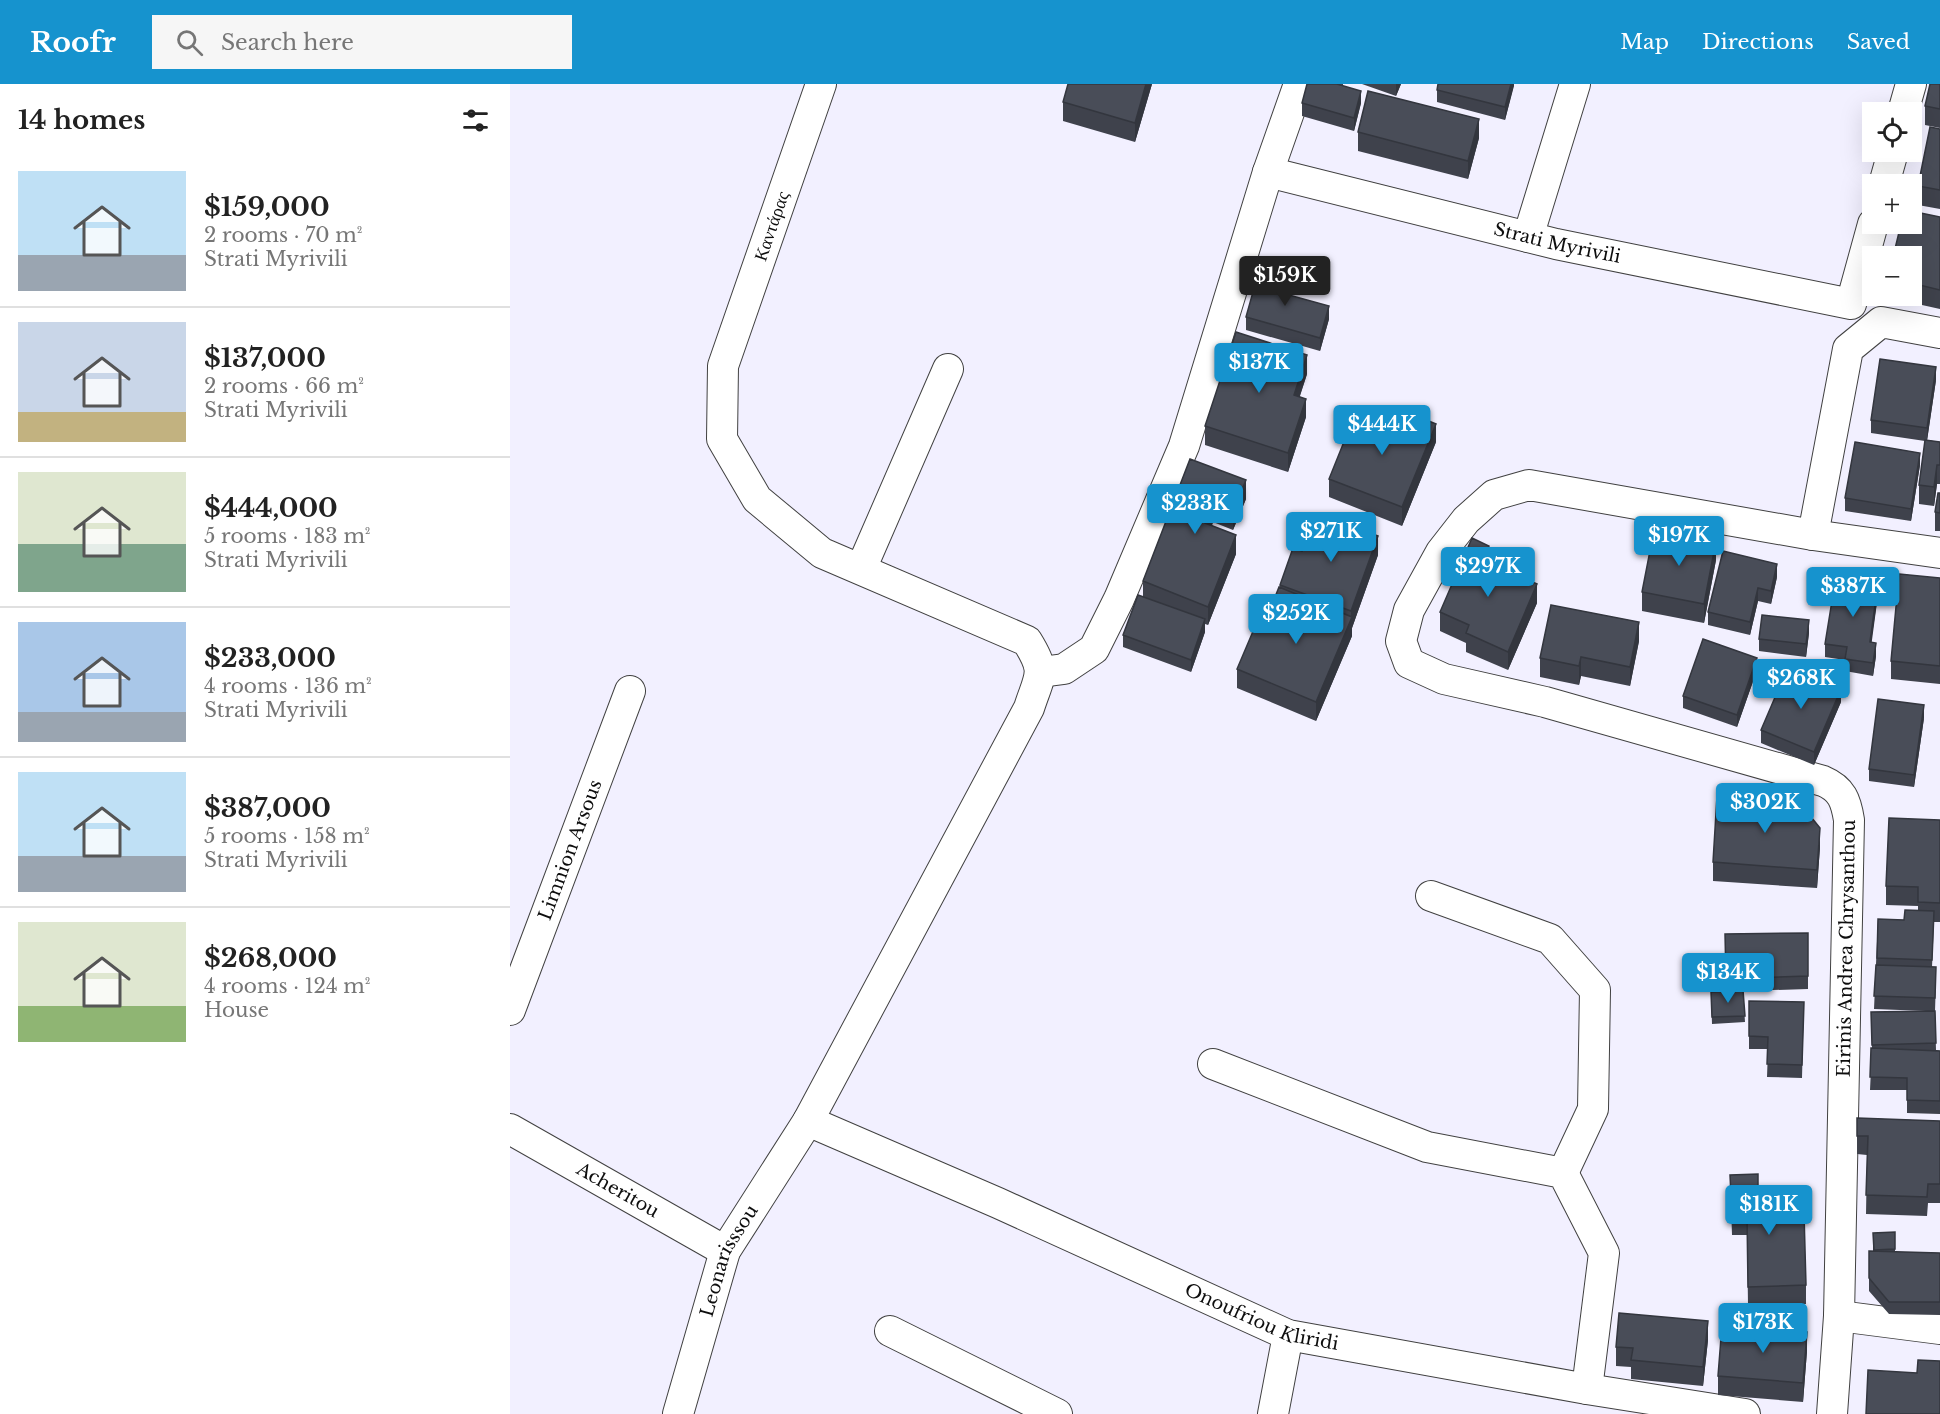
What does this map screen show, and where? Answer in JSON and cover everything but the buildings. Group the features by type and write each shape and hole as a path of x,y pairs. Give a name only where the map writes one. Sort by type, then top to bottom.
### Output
{"street":[{"name":"Καντάρας","path":"821,84 723,366 722,439 757,499 822,553 1027,641 1039,660 1041,672"},
{"path":"1041,672 1064,669 1094,649 1119,599 1184,446 1268,172 1299,84"},
{"path":"1528,237 1575,84"},
{"path":"1906,102 1911,84"},
{"name":"Strati Myrivili","path":"1268,172 1528,237 1851,304 1870,234"},
{"path":"1940,333 1881,322 1848,349 1813,535 1940,553"},
{"path":"861,569 948,369"},
{"name":"Eirinis Andrea Chrysanthou","path":"1813,535 1529,484 1494,495 1466,520 1442,552 1409,610 1401,640 1409,663 1444,679 1545,702 1823,781 1833,785 1847,803 1850,820 1839,1316 1832,1414"},
{"name":"Leonarisssou","path":"678,1414 725,1251 808,1121 1029,708 1041,672"},
{"name":"Limnion Arsous","path":"510,1010 630,691"},
{"path":"1431,896 1550,939 1595,990 1593,1109 1563,1173"},
{"path":"1213,1064 1427,1147 1563,1173"},
{"name":"Onoufriou Kliridi","path":"808,1121 998,1203 1288,1335 1587,1389 1745,1414"},
{"name":"Acheritou","path":"510,1129 725,1251"},
{"path":"1563,1173 1604,1253 1587,1389"},
{"path":"1839,1316 1940,1329"},
{"path":"890,1331 1057,1414"},
{"path":"1273,1414 1288,1335"}]}
